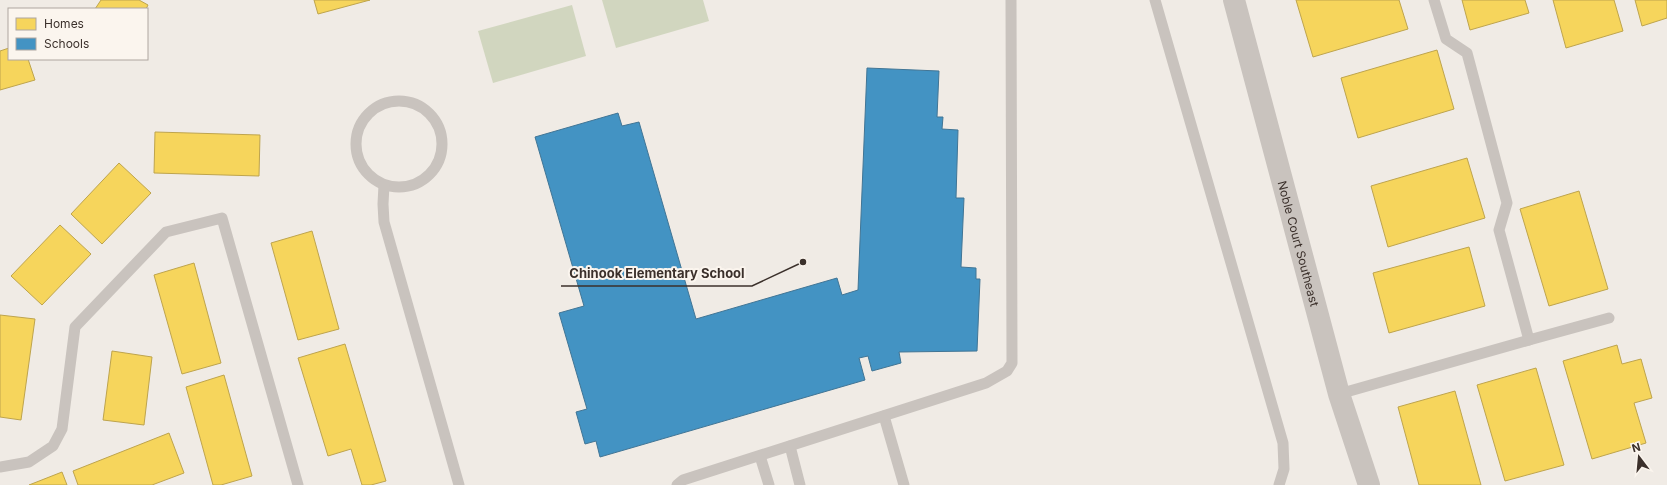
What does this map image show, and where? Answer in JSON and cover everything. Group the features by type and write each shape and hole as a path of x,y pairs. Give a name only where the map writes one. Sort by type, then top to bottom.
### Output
{"street":[{"name":"Noble Court Southeast","path":"1234,0 1339,394 1369,485"}],"lane":[{"path":"681,484 790,446 986,383 1007,371 1012,362 1011,0"},
{"path":"1155,0 1283,443 1284,469 1278,485"},
{"path":"1434,0 1446,38 1467,53 1507,203 1499,230 1529,340"},
{"path":"402,101 415,104 427,110 436,120 441,132 443,146 440,160 433,171 423,180 411,186 397,187 384,185 372,178 363,168 357,156 356,142 359,129 365,117 376,108 388,102 402,101"},
{"path":"384,185 384,222 459,485"},
{"path":"0,467 29,462 53,446 62,429 75,327 166,232 222,218 298,485"},
{"path":"1339,394 1609,318"},
{"path":"884,416 904,485"},
{"path":"790,446 800,485"},
{"path":"760,456 769,485"}],"green space":[{"path":"602,0 703,0 709,21 616,48"},
{"path":"572,5 586,56 493,83 478,31"}],"building: Homes":[{"path":"101,0 139,0 148,5 146,8 96,8"},
{"path":"314,0 370,0 318,14"},
{"path":"1296,0 1399,0 1408,29 1313,57"},
{"path":"1462,0 1525,0 1529,13 1470,30"},
{"path":"1553,0 1614,0 1623,31 1566,48"},
{"path":"1635,0 1667,0 1667,18 1642,26"},
{"path":"8,48 8,60 28,60 35,80 0,90 0,51"},
{"path":"1437,50 1454,109 1358,138 1341,78"},
{"path":"155,132 260,135 259,176 154,173"},
{"path":"1467,158 1485,218 1388,247 1371,186"},
{"path":"119,163 151,193 102,244 71,214"},
{"path":"1579,191 1608,289 1549,306 1520,209"},
{"path":"60,225 91,254 42,305 11,276"},
{"path":"312,231 339,329 298,340 271,243"},
{"path":"1469,247 1485,306 1389,333 1373,273"},
{"path":"194,263 221,363 182,374 154,275"},
{"path":"0,315 35,319 21,420 0,417"},
{"path":"345,344 386,481 371,485 362,485 351,449 328,456 298,358"},
{"path":"1617,345 1622,364 1641,359 1652,398 1634,403 1646,443 1592,459 1563,361"},
{"path":"112,351 152,357 144,425 103,420"},
{"path":"1536,368 1564,465 1505,481 1477,385"},
{"path":"224,375 252,476 221,485 213,485 186,387"},
{"path":"1455,391 1481,485 1419,485 1398,407"},
{"path":"169,433 184,473 152,485 78,485 73,471"},
{"path":"62,472 67,485 29,485"}],"building: Schools":[{"path":"867,68 939,71 937,117 943,117 942,129 958,130 956,198 964,198 961,267 976,268 976,279 980,279 977,351 899,352 901,363 872,371 868,356 859,358 865,380 600,457 596,441 585,444 576,412 587,409 559,313 584,306 535,137 618,113 622,126 639,122 696,319 837,278 842,295 858,290"}],"place":[{"name":"Chinook Elementary School","path":"803,262"}]}
